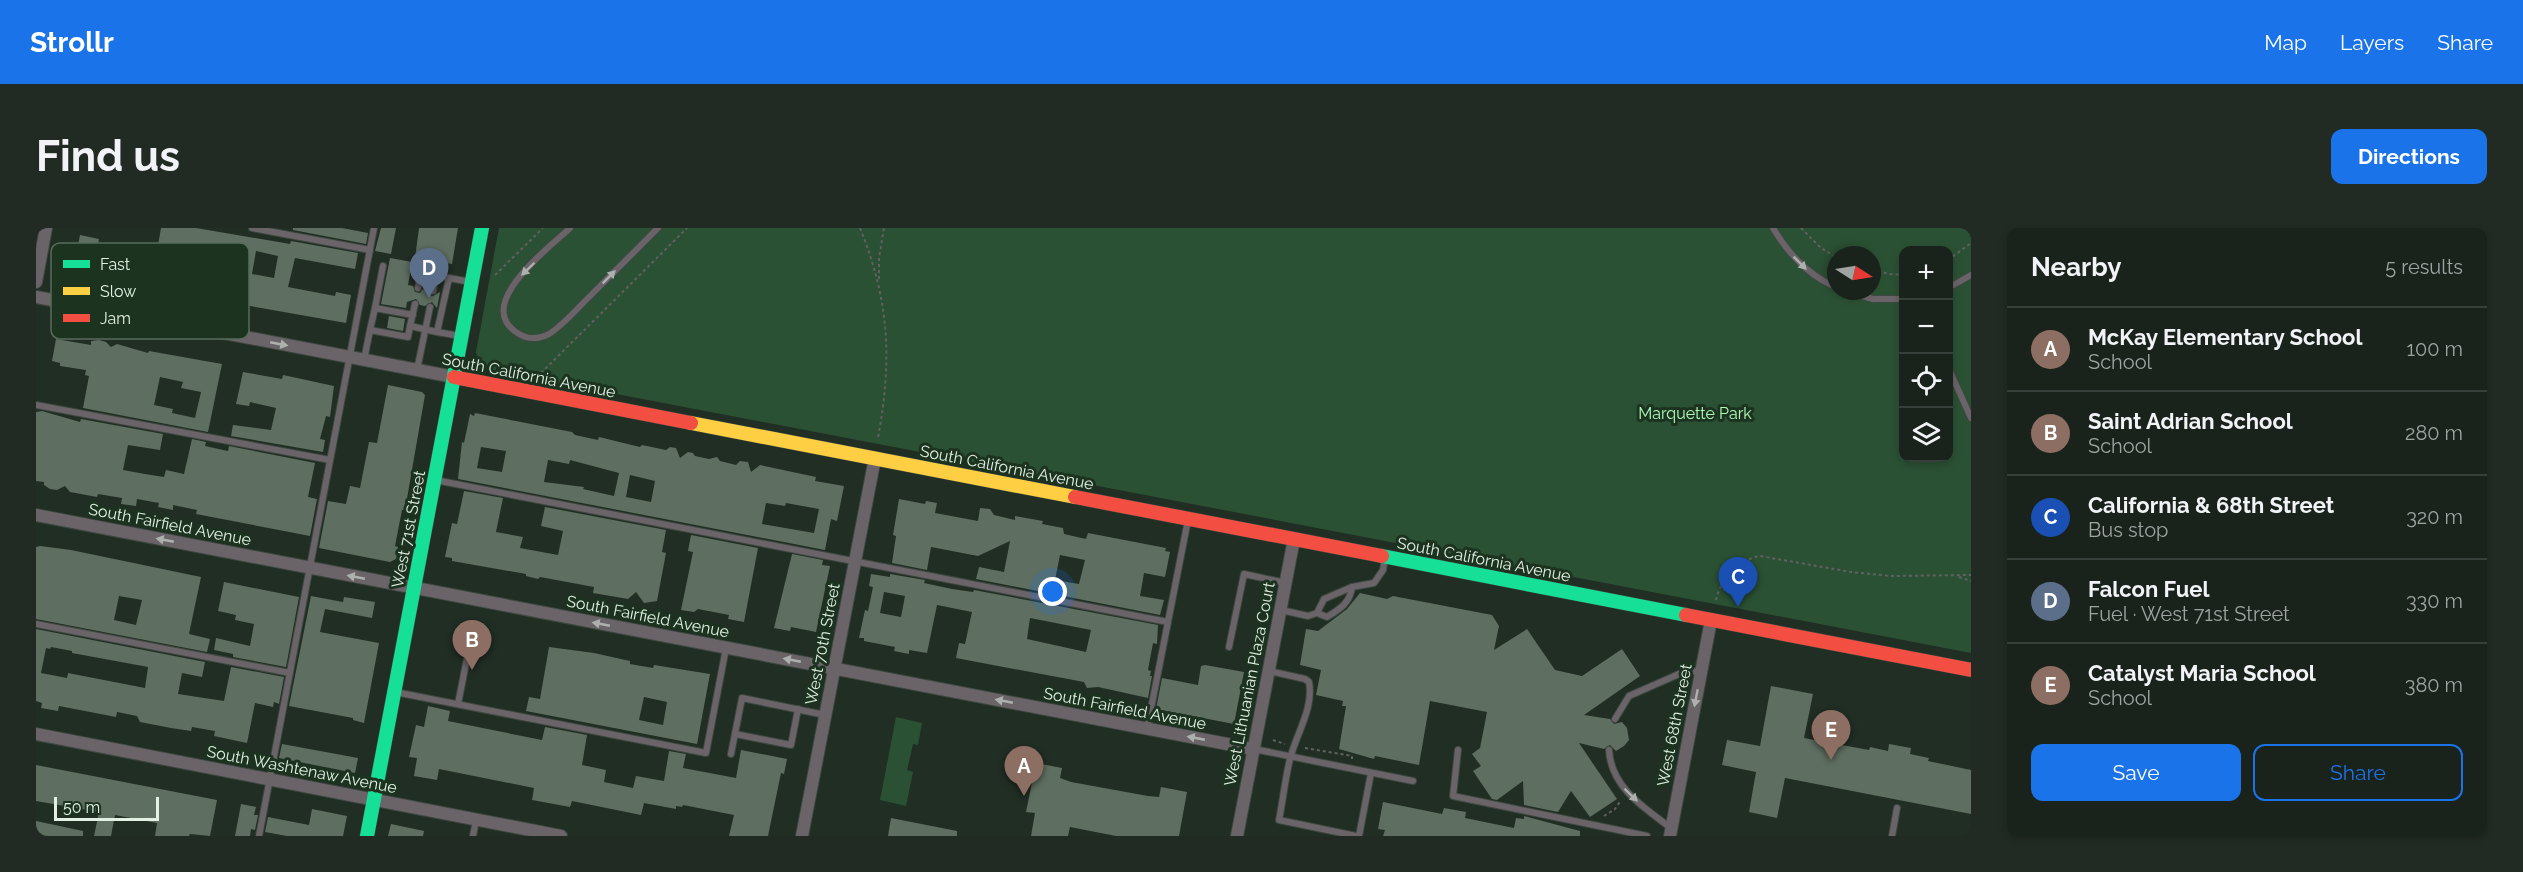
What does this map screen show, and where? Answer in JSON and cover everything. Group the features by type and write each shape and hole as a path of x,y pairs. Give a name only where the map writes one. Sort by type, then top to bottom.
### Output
{"street":[{"path":"36,282 46,228"},
{"name":"West 71st Street","path":"367,836 482,228"},
{"name":"South California Avenue","path":"36,297 51,300"},
{"name":"South California Avenue","path":"249,338 1971,670"},
{"name":"West 70th Street","path":"802,836 875,458"},
{"name":"South Fairfield Avenue","path":"36,515 1253,749"},
{"name":"West Lithuanian Plaza Court","path":"1237,836 1294,539"},
{"name":"West 68th Street","path":"1670,832 1711,620"},
{"name":"South Washtenaw Avenue","path":"36,734 561,836"}],"lane":[{"path":"252,228 369,250"},
{"path":"259,836 374,228"},
{"path":"570,228 516,280 504,302 503,314 507,324 525,338 538,339 560,325 658,228"},
{"path":"1773,228 1784,246 1806,269 1827,282"},
{"path":"364,360 383,266"},
{"path":"418,288 421,273 472,282"},
{"path":"433,291 436,275"},
{"path":"1953,285 1971,275"},
{"path":"437,332 449,278"},
{"path":"1881,299 1899,299"},
{"path":"370,330 408,337 415,304"},
{"path":"417,370 430,307"},
{"path":"375,308 413,315"},
{"path":"410,326 462,336"},
{"path":"1953,378 1971,418"},
{"path":"36,405 330,460"},
{"path":"434,480 1168,622"},
{"path":"1147,729 1188,519"},
{"path":"1317,613 1324,599 1352,587 1374,584 1383,570 1386,557"},
{"path":"1229,647 1244,574 1286,583"},
{"path":"1280,610 1308,616 1317,613 1327,617 1342,608 1351,598 1352,587"},
{"path":"36,624 290,673"},
{"path":"458,704 470,643"},
{"path":"394,692 706,753 726,648"},
{"path":"1615,719 1629,696 1679,674 1701,670"},
{"path":"1268,671 1305,679 1309,682 1311,690 1302,730 1291,757 1279,820 1357,836 1371,773"},
{"path":"731,754 742,698 825,715"},
{"path":"735,734 791,745 798,710"},
{"path":"1253,749 1413,781"},
{"path":"1458,750 1453,796 1647,836"},
{"path":"1609,750 1613,774 1623,787 1670,832"},
{"path":"1892,836 1897,808"},
{"path":"473,836 476,820"}],"path":[{"path":"495,275 543,228"},
{"path":"541,373 687,228"},
{"path":"860,228 879,284 888,337 888,363 878,438"},
{"path":"879,284 879,258 884,228"},
{"path":"1801,228 1827,252"},
{"path":"1953,256 1971,243"},
{"path":"1881,272 1899,275"},
{"path":"1716,600 1717,594 1731,573 1742,562 1751,557 1760,556 1851,572 1924,577 1971,575"},
{"path":"1957,577 1971,581"},
{"path":"1599,820 1615,808 1622,794"}],"green space":[{"name":"Marquette Park","path":"499,228 1971,228 1971,653 486,369 480,366 476,352"},
{"path":"896,717 922,723 918,745 913,744 907,770 913,772 906,806 880,800"}],"building":[{"path":"161,228 196,228 358,253 355,269 295,258 288,287 335,296 336,292 351,295 346,323 249,306 249,243 158,243","holes":["256,251 278,256 274,278 252,274"]},
{"path":"293,228 342,228 368,233 366,244 293,230"},
{"path":"381,228 396,228 391,254 375,251"},
{"path":"419,228 458,228 452,264 415,258"},
{"path":"80,235 99,239 98,243 78,243"},
{"path":"390,258 412,262 408,285 413,286 415,292 428,290 429,295 433,296 440,292 437,308 432,302 425,306 420,305 416,299 407,302 406,308 381,304"},
{"path":"389,316 405,319 403,331 387,328"},
{"path":"56,339 91,345 91,341 99,340 111,347 117,344 148,353 149,351 222,364 208,432 83,408 89,376 85,375 86,370 60,366 60,363 52,361","holes":["160,377 183,382 181,388 201,392 195,418 172,413 173,409 154,405"]},
{"path":"243,372 282,379 283,375 334,386 330,417 326,416 320,439 325,440 323,452 231,436 233,425 271,430 276,408 250,402 249,406 236,404"},
{"path":"388,385 422,392 425,395 405,510 402,510 395,546 398,547 396,559 390,562 319,548 328,501 346,504 350,486 360,488 369,442 377,443"},
{"path":"42,411 80,422 81,419 163,434 160,450 128,445 123,470 164,477 166,470 184,474 192,439 206,442 205,446 228,451 229,446 315,463 308,497 317,499 310,536 196,514 197,510 173,505 173,510 158,507 159,503 137,499 136,506 121,504 122,498 98,494 97,497 70,492 65,486 57,490 50,489 44,485 44,482 36,481 36,412"},
{"path":"475,413 640,447 642,445 666,450 670,447 676,448 680,458 688,452 709,459 717,457 720,461 736,465 740,461 748,462 751,472 760,465 816,477 815,481 844,486 837,521 831,519 825,550 458,479 462,442 464,443 470,414 474,416","holes":["481,447 506,451 502,472 477,468","548,460 569,464 570,460 619,473 614,496 583,489 584,487 544,482","630,475 655,481 651,502 626,497","766,503 785,506 786,503 819,509 814,533 762,524"]},
{"path":"464,491 503,498 496,532 523,537 520,548 558,555 563,531 541,526 545,507 666,530 662,552 666,553 657,601 644,603 636,592 628,599 593,593 594,587 540,577 538,579 526,576 526,574 452,561 452,558 445,557 452,523 457,524"},
{"path":"899,499 925,504 926,501 937,503 935,513 978,521 980,508 990,509 994,515 1015,520 1015,516 1043,521 1042,524 1063,528 1064,534 1086,539 1088,533 1166,548 1165,551 1170,552 1165,577 1144,573 1140,596 1164,600 1160,615 976,579 979,567 1004,572 1010,541 978,556 931,547 927,570 892,563 896,536 893,535","holes":["1060,555 1085,560 1079,584 1055,580"]},
{"path":"691,535 758,548 744,622 728,619 729,615 698,609 694,612 681,610 693,552 688,551"},
{"path":"36,547 71,550 201,577 189,634 210,639 207,652 36,619","holes":["119,596 142,600 136,625 114,620"]},
{"path":"792,554 823,560 822,565 830,566 816,632 791,627 790,631 774,628"},
{"path":"871,574 890,577 890,574 925,580 924,583 952,589 973,592 974,590 1158,625 1157,644 1153,643 1148,670 1151,671 1150,676 1152,676 1148,698 1098,687 1087,688 1084,682 956,658 959,643 965,644 972,612 937,605 927,653 909,650 909,654 894,651 895,647 864,641 864,638 859,638 873,587 869,586","holes":["884,592 905,596 901,617 880,613","1030,618 1091,630 1086,652 1027,639"]},
{"path":"224,582 299,597 286,667 233,657 233,654 214,650 216,638 250,646 254,624 235,620 236,615 218,611"},
{"path":"1360,593 1387,599 1393,596 1492,615 1499,626 1494,650 1527,629 1555,670 1582,676 1622,649 1640,676 1584,715 1610,719 1614,724 1622,722 1627,728 1629,740 1616,751 1610,745 1604,749 1579,743 1617,799 1590,817 1571,791 1558,812 1524,805 1523,781 1497,800 1492,799 1473,771 1481,766 1472,754 1480,748 1487,712 1430,701 1419,765 1375,756 1374,759 1339,749 1346,706 1342,706 1343,701 1316,695 1321,670 1300,665 1306,629 1318,631 1347,609"},
{"path":"311,596 343,602 344,597 375,602 372,618 325,609 320,632 379,643 364,723 353,720 353,718 289,706"},
{"path":"36,629 205,662 202,677 182,673 178,694 224,701 231,667 284,677 279,704 274,702 273,707 255,703 247,743 214,736 215,731 192,727 191,731 140,722 137,716 117,712 116,717 59,706 58,711 41,708 42,703 36,701","holes":["46,648 72,651 72,653 148,667 145,688 68,673 67,678 41,673"]},
{"path":"549,647 594,653 653,668 654,665 710,674 697,744 526,711 529,697 540,699","holes":["644,697 667,702 663,725 639,720"]},
{"path":"1201,666 1244,672 1234,724 1156,709 1162,678 1198,685"},
{"path":"1771,686 1813,694 1804,738 1869,750 1870,747 1888,751 1889,744 1911,748 1910,754 1929,758 1928,761 1971,770 1971,814 1785,778 1777,818 1749,812 1756,772 1722,765 1727,740 1760,746"},
{"path":"428,706 450,711 448,721 542,740 545,727 587,735 582,765 606,770 604,782 633,788 636,776 664,781 669,751 686,754 683,768 736,778 741,750 787,759 784,774 781,773 768,836 729,836 734,815 683,805 682,807 676,806 676,809 644,803 641,815 572,801 570,807 532,800 534,788 439,769 437,780 414,776 417,758 409,757 416,725 424,727"},
{"path":"282,744 358,758 355,773 279,758"},
{"path":"1036,763 1062,768 1060,778 1071,782 1159,797 1161,787 1187,792 1179,836 1116,836 1070,827 1068,836 1031,836 1035,813 1026,812"},
{"path":"36,765 217,800 210,836 190,834 189,836 155,836 157,823 115,815 111,836 94,836 99,812 36,801"},
{"path":"1383,802 1442,814 1444,808 1466,812 1465,818 1514,828 1516,818 1524,819 1524,816 1580,831 1580,836 1383,836 1385,830 1378,829"},
{"path":"241,804 256,807 254,815 258,815 255,830 251,829 250,836 235,836"},
{"path":"312,809 347,816 343,836 287,836 265,832 268,817 309,825"},
{"path":"891,818 957,831 957,836 888,836"},
{"path":"36,821 83,831 83,836 36,836"},
{"path":"391,824 424,831 423,836 388,836"}],"traffic: fast":[{"path":"367,836 482,228"},
{"path":"1382,556 1686,615"}],"traffic: slow":[{"path":"691,423 1075,497"}],"traffic: jam":[{"path":"454,377 691,423"},
{"path":"1075,497 1382,556"},
{"path":"1686,615 1971,670"}],"place":[{"name":"Falcon Fuel","path":"429,298"},
{"name":"California & 68th Street","path":"1738,607"},
{"name":"Saint Adrian School","path":"472,670"},
{"name":"Catalyst Maria School","path":"1831,760"},
{"name":"McKay Elementary School","path":"1024,796"}]}
